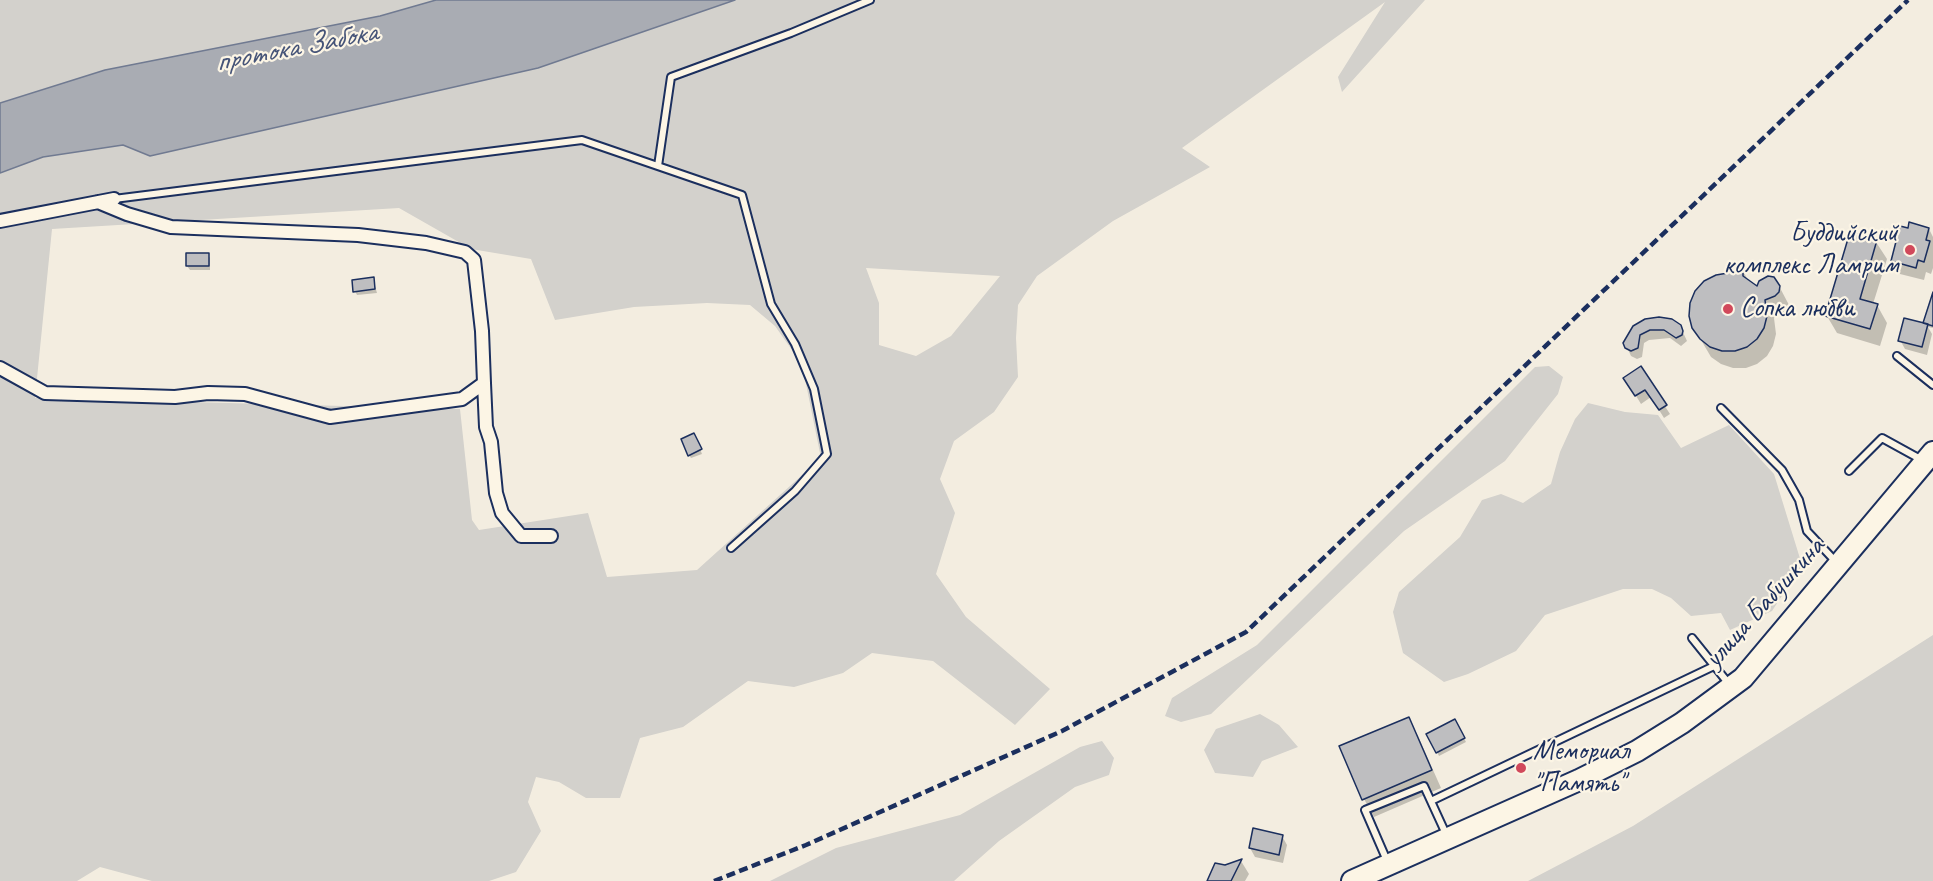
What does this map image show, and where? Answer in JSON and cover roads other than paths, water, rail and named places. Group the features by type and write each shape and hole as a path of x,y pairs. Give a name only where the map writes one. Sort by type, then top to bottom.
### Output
{"main road":[{"name":"улица Бабушкина","path":"1352,881 1579,780 1637,751 1675,728 1743,678 1929,457"}],"street":[{"path":"0,221 114,199"},
{"path":"98,202 127,214 171,227 358,235 426,243 465,252 474,260 482,331 486,427 491,442 496,492 502,513 520,536 550,536"},
{"path":"0,368 45,393 175,397 208,393 245,394 330,417 462,399 484,383"}],"lane":[{"path":"658,166 671,77 791,33 870,0"},
{"path":"114,199 582,140 742,195 771,304 795,344 814,389 827,454 795,491 731,548"},
{"path":"1897,356 1933,385"},
{"path":"1721,408 1782,470 1799,500 1807,531 1838,565"},
{"path":"1849,471 1882,438 1929,457"},
{"path":"1692,638 1731,686"},
{"path":"1431,801 1714,666"},
{"path":"1389,864 1365,810 1424,786 1447,838"}],"water":[{"name":"протока Забока","path":"436,0 735,0 538,68 150,156 123,145 43,157 0,173 0,103 105,70 380,16"}],"railway":[{"path":"714,881 806,845 1062,731 1246,632 1908,0"}],"place":[{"name":"Буддийский комплекс Ламрим","path":"1910,250"},
{"name":"Сопка любви","path":"1728,309"},
{"name":"Мемориал \"Память\"","path":"1521,768"}]}
